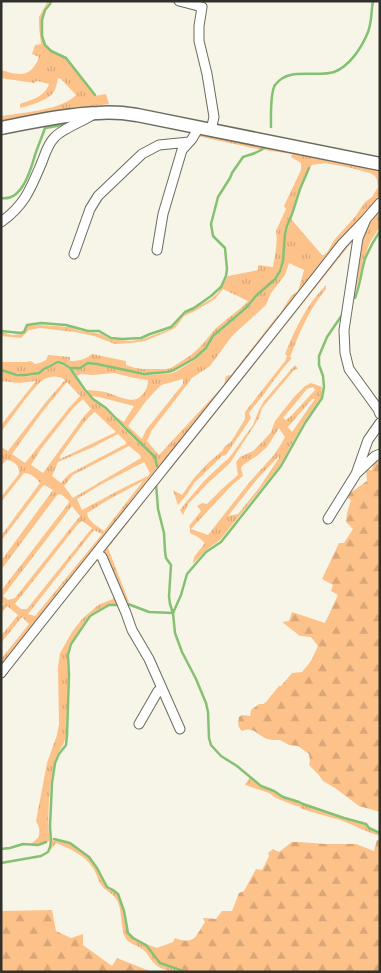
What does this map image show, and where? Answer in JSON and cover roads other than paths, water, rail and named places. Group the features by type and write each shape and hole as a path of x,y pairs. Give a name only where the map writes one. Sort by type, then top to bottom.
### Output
{"street":[{"path":"157,250 163,214 182,150 205,129 214,117 200,41 199,26 202,7 179,1"},
{"path":"1,222 11,215 23,201 54,138 64,130 96,113"},
{"path":"1,128 96,113 137,114 380,164"},
{"path":"74,254 90,209 98,196 142,154 159,145 190,142"},
{"path":"1,672 191,436 342,244 380,203"},
{"path":"366,219 358,238 344,330 345,353 349,369 380,414"},
{"path":"328,519 356,474 368,440 380,423"},
{"path":"356,474 375,456 380,454"},
{"path":"97,553 102,557 132,630 148,659 180,729"},
{"path":"139,724 158,691 162,689"}],"waterway":[{"path":"51,1 45,10 42,20 42,36 45,45 51,51 66,58 95,95"},
{"path":"271,127 272,99 275,85 281,79 295,74 327,74 334,72 350,61 359,50 368,32 373,1"},
{"path":"1,198 8,198 20,190 31,168 45,128 71,121"},
{"path":"1,331 21,333 24,332 27,325 41,323 66,325 88,331 99,331 111,338 122,339 141,338 171,327 185,312 194,308 221,287 227,269 225,248 213,236 211,224 218,197 243,157 258,152 266,146"},
{"path":"1,370 17,375 26,375 39,373 58,362 70,368 80,368 88,363 144,374 168,372 195,358 206,348 213,336 246,308 275,279 280,271 287,226 309,168"},
{"path":"355,298 365,259 380,231"},
{"path":"128,604 149,612 173,613 187,574 206,552 221,542 281,466 305,423 322,398 324,387 319,356 327,337 342,315"},
{"path":"70,368 93,399 106,408 155,457 157,466"},
{"path":"156,484 166,558 171,565 169,596 175,633 206,703 211,745 221,756 237,766 261,786 283,797 366,824 369,828 380,833"},
{"path":"1,863 41,856 48,852 51,841 52,783 55,763 66,745 68,655 71,644 90,616 109,605 121,605"},
{"path":"54,839 70,843 89,857 107,887 118,894 124,911 128,933 146,945 160,963 183,971"},
{"path":"1,849 23,844 38,845 46,842"}]}
